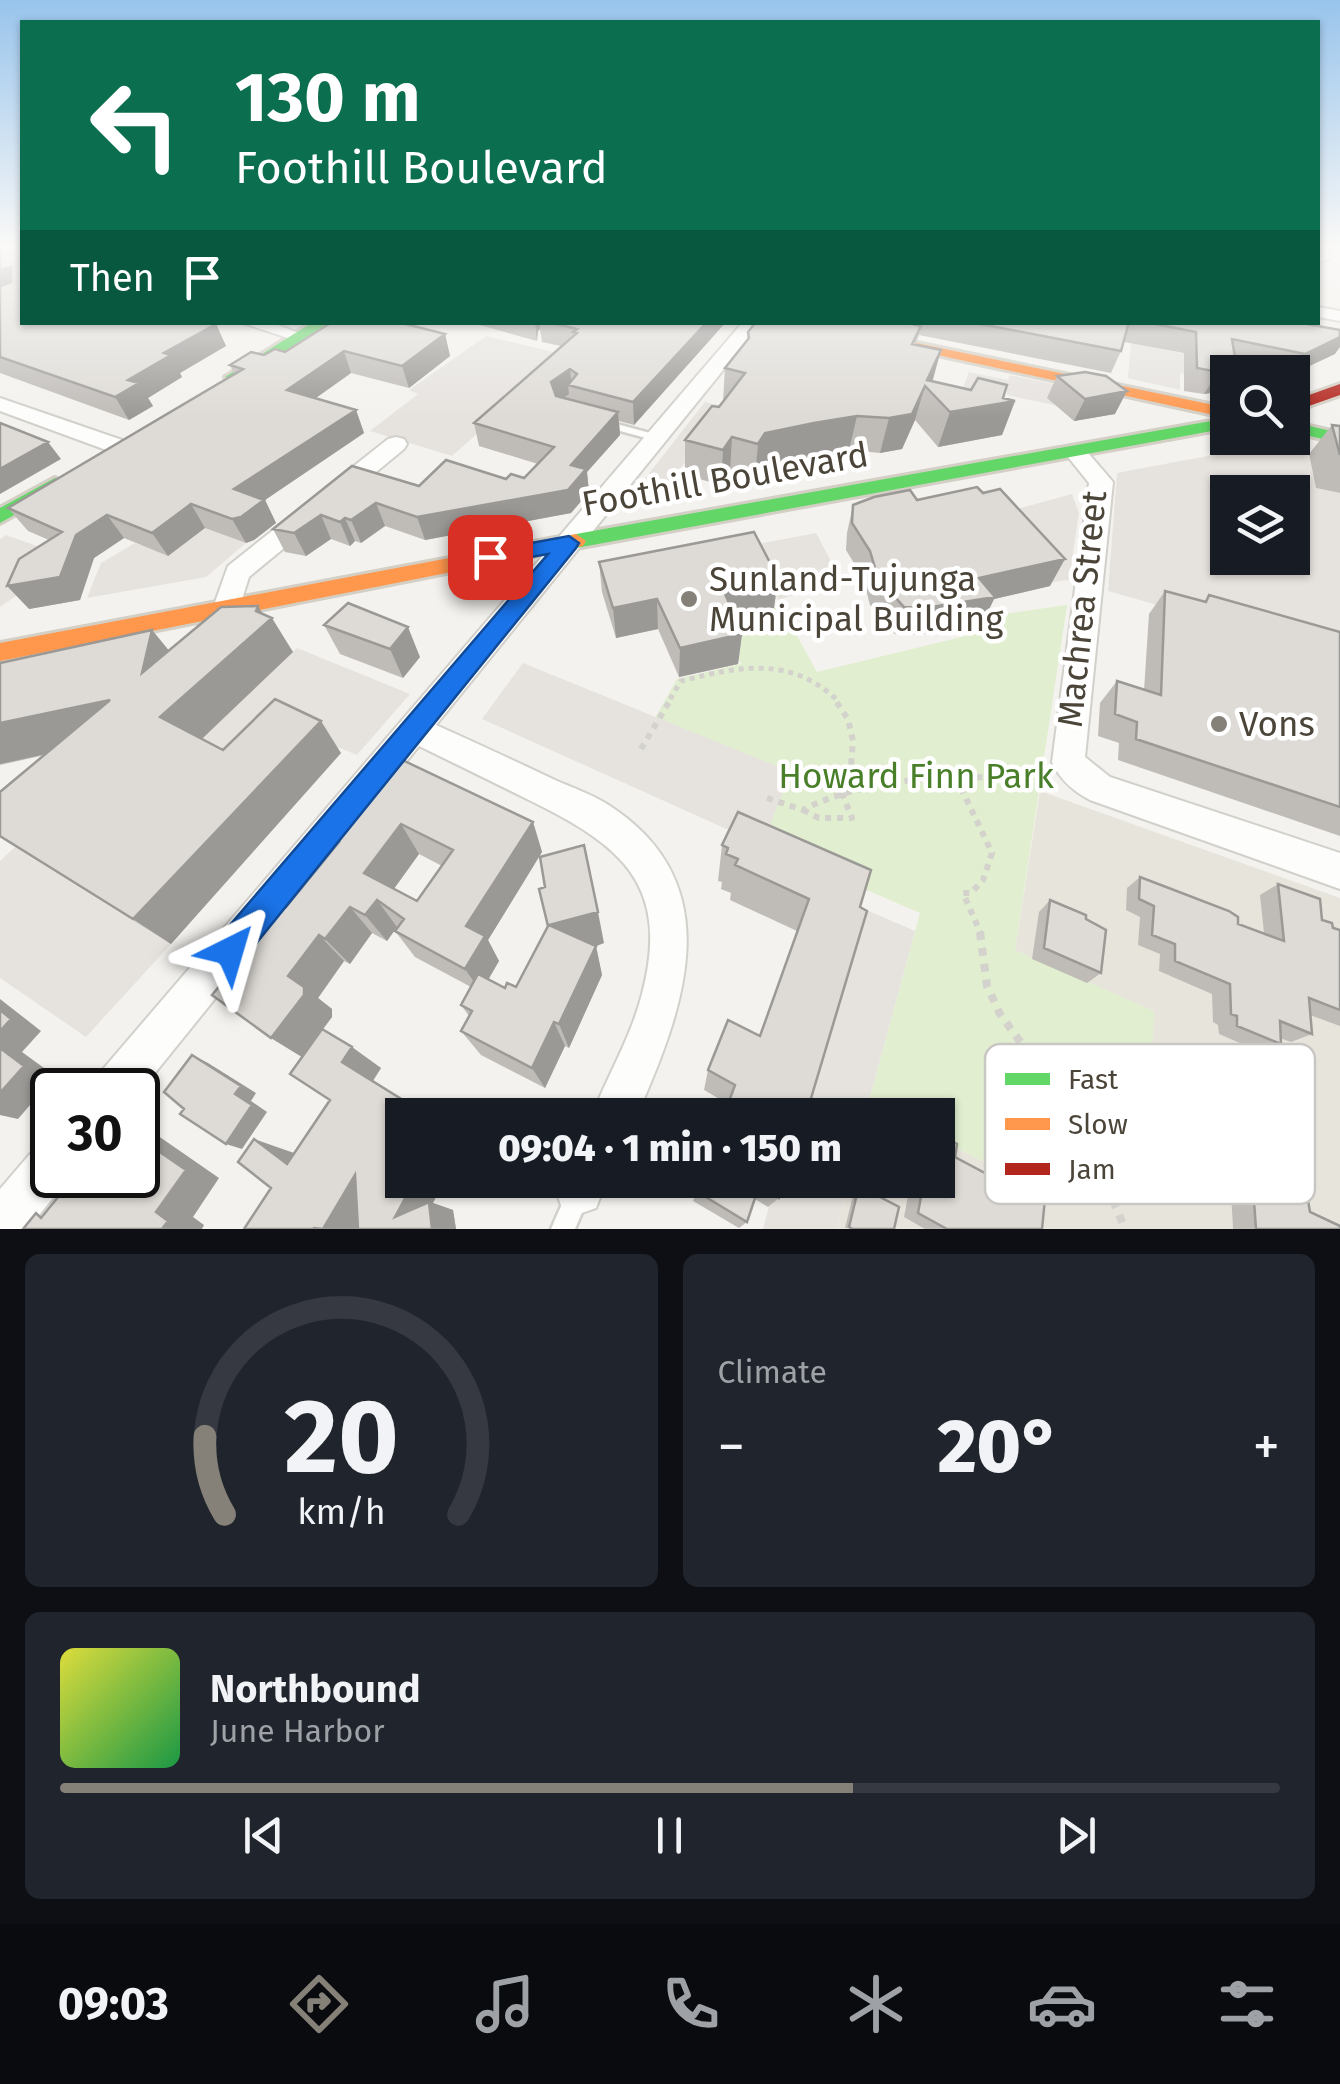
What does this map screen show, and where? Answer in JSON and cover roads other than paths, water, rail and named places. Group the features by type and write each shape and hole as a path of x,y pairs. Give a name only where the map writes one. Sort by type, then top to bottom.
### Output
{"main road":[{"path":"214,388 319,325"},
{"path":"807,325 1210,410"},
{"path":"1310,400 1340,389"},
{"name":"Foothill Boulevard","path":"0,652 1210,426"},
{"path":"1310,432 1340,438"},
{"path":"0,517 125,441"}],"street":[{"path":"258,325 300,337"},
{"path":"131,1068 750,325"},
{"path":"0,404 125,441"},
{"path":"227,608 236,573 396,444"},
{"name":"Machrea Street","path":"1075,452 1101,482 1067,752 1075,772 1102,789 1340,871"},
{"path":"414,730 597,816 619,830 651,866 669,911 670,953 660,1007 621,1098"},
{"path":"0,1226 30,1190"}],"lane":[{"path":"582,418 656,438"}],"place":[{"name":"Sunland-Tujunga Municipal Building","path":"689,599"},
{"name":"Vons","path":"1219,724"}],"park label":[{"name":"Howard Finn Park","path":"916,776"}]}
